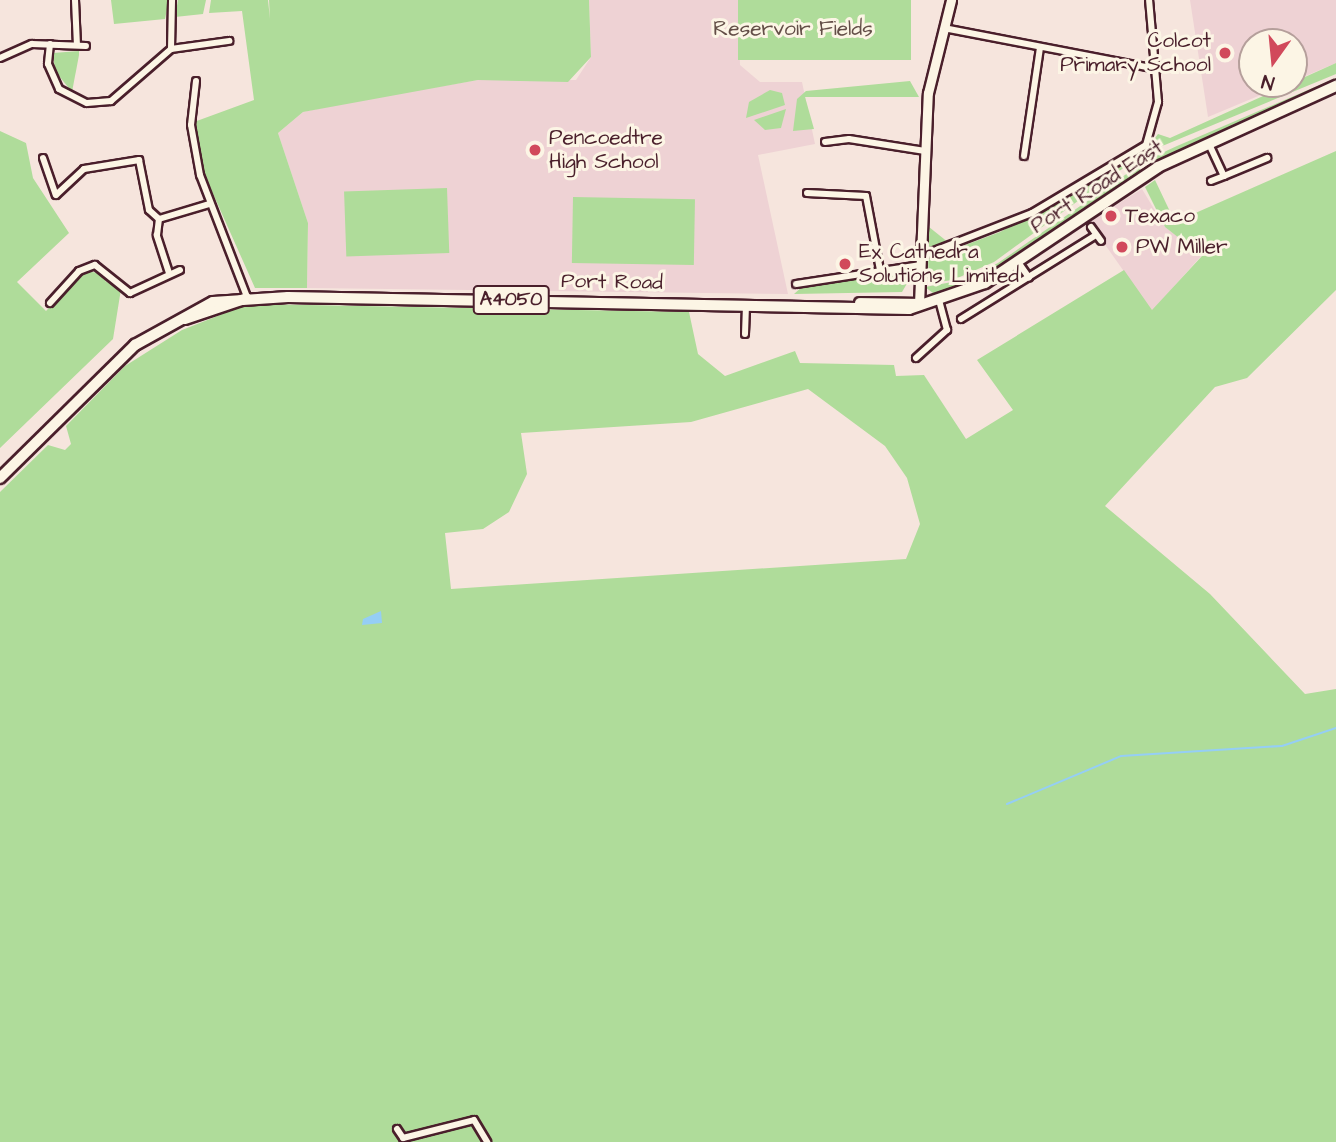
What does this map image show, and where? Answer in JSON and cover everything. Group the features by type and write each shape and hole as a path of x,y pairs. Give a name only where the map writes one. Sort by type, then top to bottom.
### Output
{"main road":[{"name":"Port Road East","path":"919,304 939,301 1018,262 1129,184 1208,142 1336,86"},
{"name":"Port Road","path":"0,478 122,356 159,329 247,297 849,306 919,304"}],"street":[{"path":"75,0 77,45"},
{"path":"171,48 172,0"},
{"path":"919,304 929,83 951,0"},
{"path":"944,28 1157,69 1149,0"},
{"path":"50,44 48,64 59,89 87,103 111,101 171,48 229,41"},
{"path":"0,58 17,47 50,44 86,46"},
{"path":"1024,156 1040,47"},
{"name":"Port Road East","path":"796,284 880,270 920,260 998,230 1078,189 1137,154 1155,130 1157,69"},
{"path":"196,81 193,142 209,204 247,297"},
{"path":"825,142 849,139 925,151"},
{"path":"1208,142 1224,176"},
{"path":"43,158 56,195 84,169 135,158 149,209 159,219"},
{"path":"1211,181 1262,158"},
{"path":"807,193 866,196 880,270"},
{"path":"159,219 209,204"},
{"path":"159,219 157,236 169,274"},
{"path":"961,319 1099,238 1091,227"},
{"path":"1018,262 1029,278"},
{"path":"50,303 79,271 95,265 130,293 180,270"},
{"path":"916,358 947,330 939,301"},
{"path":"745,334 746,303"},
{"path":"397,1129 403,1138 474,1120 486,1142"}],"shaded area":[{"name":"Pencoedtre High School","path":"589,0 738,0 740,65 760,82 802,82 815,144 758,155 788,294 307,288 308,223 278,133 303,112 353,101 478,80 576,80 591,57"},
{"name":"Colcot Primary School","path":"1190,0 1336,0 1336,63 1308,75 1308,28 1238,28 1238,98 1253,98 1208,117"},
{"path":"1142,189 1165,227 1202,255 1152,311 1089,222"}],"green space":[{"path":"111,0 169,0 165,19 114,24"},
{"path":"178,0 206,0 203,14 175,17"},
{"path":"211,0 268,0 270,19 269,0 589,0 591,57 568,82 478,80 303,112 278,133 308,223 307,288 255,288 202,169 194,122 254,100 242,11 209,13"},
{"name":"Reservoir Fields","path":"738,0 911,0 911,60 738,60"},
{"path":"79,51 72,92 55,71 53,53"},
{"path":"1336,63 1336,74 1308,86 1308,76"},
{"path":"1336,78 1336,82 1308,95 1308,90"},
{"path":"910,81 919,97 805,97 814,129 793,131 797,99 806,91"},
{"path":"770,90 782,93 785,105 746,118 749,102"},
{"path":"1259,98 1278,98 1143,154 1158,134 1170,138"},
{"path":"1289,98 1301,98 1148,168 1151,158"},
{"path":"786,109 781,128 765,130 754,120"},
{"path":"0,131 26,143 33,178 69,233 17,282 46,311 84,271 107,274 105,281 121,289 113,339 0,448"},
{"path":"1336,151 1336,290 1247,378 1215,387 1105,506 1210,594 1305,694 1336,689 1336,1142 0,1142 0,492 48,445 65,450 71,444 66,426 125,366 182,330 248,304 689,312 698,354 725,376 795,351 800,363 894,365 896,376 924,375 966,439 1013,410 977,360 1124,270 1152,310 1202,256 1165,227 1145,187 1155,180 1175,222","holes":["808,389 885,446 907,478 920,524 906,559 451,589 445,533 483,529 509,512 527,474 521,433 691,422"]},
{"path":"1140,156 994,262 953,280 929,283 928,259 1000,232"},
{"path":"1138,166 1141,172 1012,260 954,287 933,293 925,287 963,280 998,263"},
{"path":"447,188 449,253 346,257 344,192"},
{"path":"573,197 695,199 694,265 572,263"},
{"path":"929,227 949,243 928,253"},
{"path":"902,270 912,275 902,292 794,294 803,286"}],"water":[{"path":"381,611 382,623 362,625 363,619"}],"waterway":[{"path":"1007,804 1121,756 1282,746 1336,728"}],"place":[{"name":"Colcot Primary School","path":"1225,53"},
{"name":"Pencoedtre High School","path":"535,150"},
{"name":"Texaco","path":"1111,216"},
{"name":"PW Miller","path":"1122,247"},
{"name":"Ex Cathedra Solutions Limited","path":"845,264"}]}
